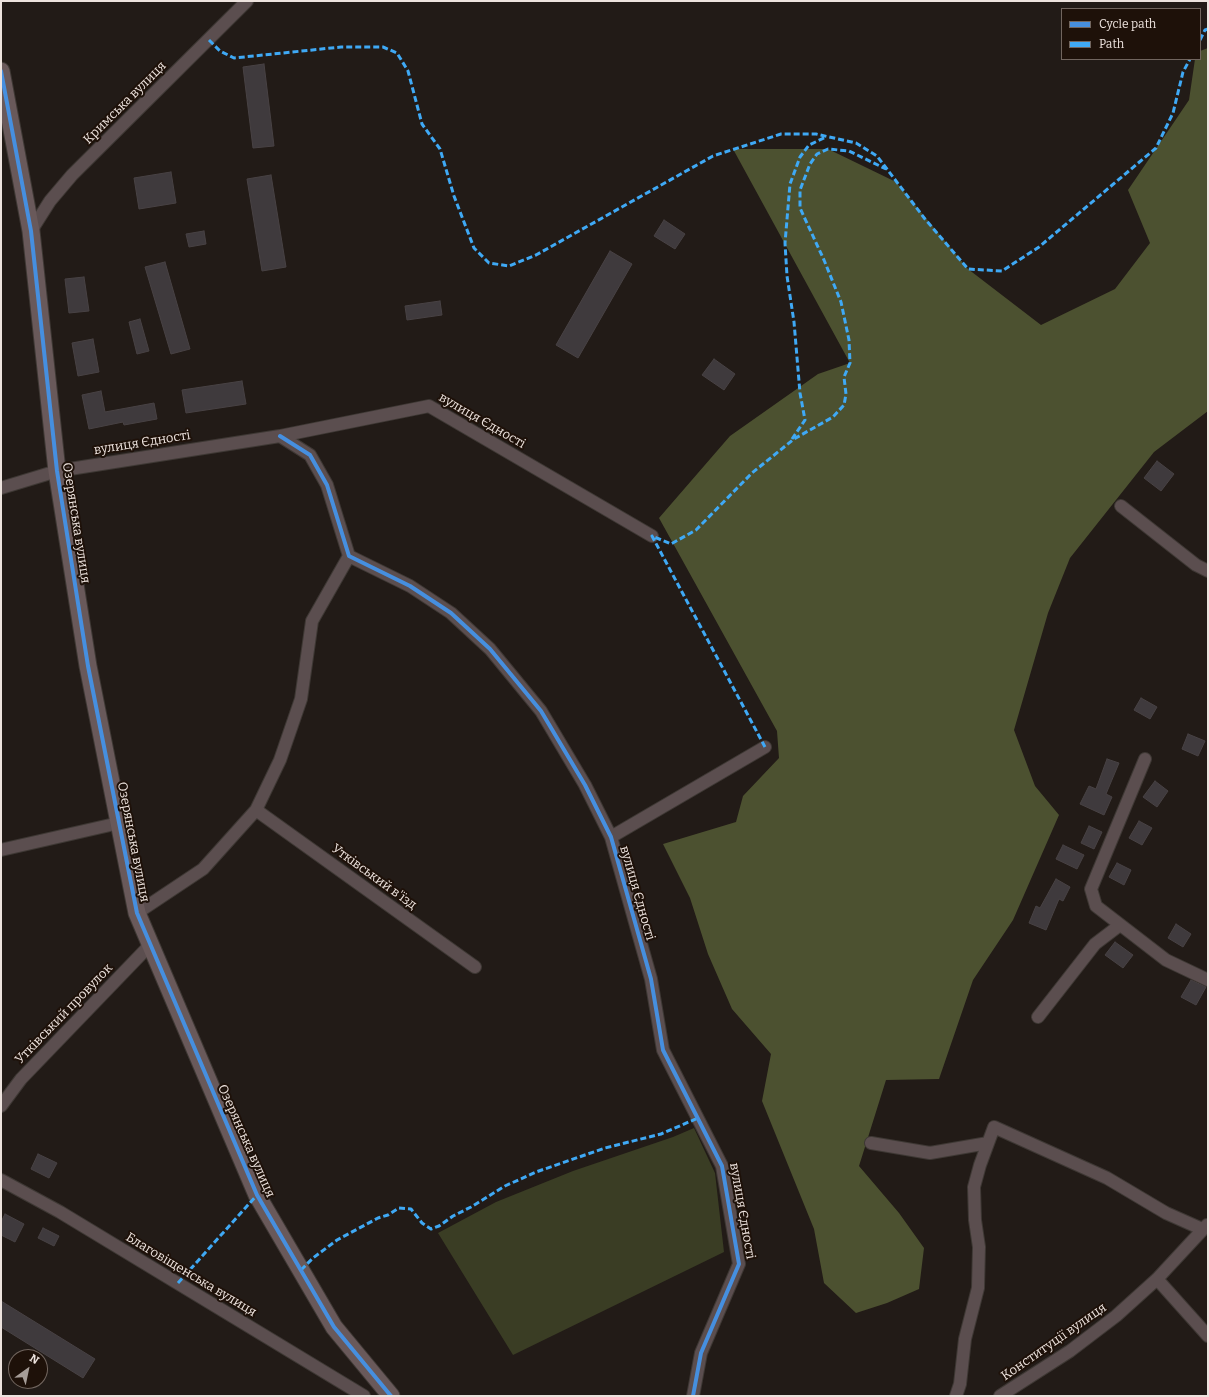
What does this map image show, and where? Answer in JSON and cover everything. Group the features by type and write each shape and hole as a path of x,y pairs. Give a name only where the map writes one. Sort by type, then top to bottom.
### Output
{"street":[{"name":"Кримська вулиця","path":"31,231 50,201 72,175 247,1"},
{"name":"Озерянська вулиця","path":"1,71 31,231 57,471 88,666 137,913 257,1195 334,1327 391,1396"},
{"name":"вулиця Єдності","path":"1,488 57,471 280,436 429,406 652,536"},
{"path":"137,913 203,869 256,810 280,760 301,699 312,621 349,556 327,485 310,455 280,436"},
{"path":"1121,506 1196,565 1208,571"},
{"name":"вулиця Єдності","path":"349,556 416,590 451,613 490,649 541,711 585,785 611,837 652,979 664,1050 722,1166 739,1264 701,1353 693,1396"},
{"path":"611,837 764,747"},
{"path":"1145,759 1091,889 1096,906 1120,925 1166,960 1208,980"},
{"name":"Утківський в'їзд","path":"256,810 476,967"},
{"path":"1,850 119,823"},
{"path":"1038,1017 1095,944 1120,925"},
{"name":"Утківський провулок","path":"1,1106 21,1079 150,945"},
{"path":"956,1396 960,1384 965,1339 978,1288 979,1247 975,1220 974,1187 980,1165 994,1127 1107,1178 1166,1212 1205,1226"},
{"path":"871,1143 930,1153 988,1143"},
{"name":"Благовіщенська вулиця","path":"1,1180 60,1212 364,1396"},
{"name":"Конституції вулиця","path":"1000,1396 1070,1351 1116,1316 1157,1279 1205,1226"},
{"path":"1157,1279 1208,1336"}],"green space":[{"path":"1208,48 1208,411 1154,452 1070,558 1048,613 1014,730 1035,786 1059,815 1013,920 973,980 939,1079 886,1080 859,1166 899,1213 924,1248 919,1289 887,1303 856,1313 824,1283 814,1229 762,1101 771,1054 732,1009 708,954 690,898 663,844 736,822 743,796 779,758 777,731 659,518 730,436 818,374 850,363 733,149 828,149 896,182 968,269 1041,325 1115,289 1150,243 1128,190 1189,100 1195,60 1201,60 1201,51"},
{"path":"694,1128 715,1173 724,1252 513,1355 438,1233 496,1202 573,1171 673,1137"}],"building":[{"path":"264,64 274,146 253,148 243,67"},
{"path":"171,172 176,203 139,209 134,178"},
{"path":"271,175 286,267 262,271 247,179"},
{"path":"664,220 685,234 675,249 654,236"},
{"path":"204,231 206,244 189,247 186,234"},
{"path":"610,251 632,264 578,358 556,345"},
{"path":"165,262 190,349 171,354 145,267"},
{"path":"84,277 89,311 69,313 65,279"},
{"path":"440,301 442,315 407,320 405,306"},
{"path":"140,319 149,351 137,354 129,322"},
{"path":"93,339 99,372 78,376 72,343"},
{"path":"714,359 735,374 724,390 702,375"},
{"path":"242,381 246,404 186,413 182,390"},
{"path":"101,391 105,412 154,403 157,419 124,425 123,422 89,429 82,395"},
{"path":"1157,461 1174,474 1161,491 1144,478"},
{"path":"1141,698 1157,707 1150,719 1134,710"},
{"path":"1188,734 1205,741 1198,756 1182,749"},
{"path":"1107,759 1119,763 1106,794 1112,797 1104,815 1080,804 1089,786 1096,789"},
{"path":"1155,781 1168,791 1157,807 1143,797"},
{"path":"1139,821 1152,828 1142,845 1129,838"},
{"path":"1089,826 1102,832 1094,849 1081,843"},
{"path":"1063,845 1084,855 1077,869 1056,859"},
{"path":"1117,863 1131,870 1124,885 1109,877"},
{"path":"1056,879 1070,887 1063,901 1059,899 1046,930 1029,923 1036,906 1040,908"},
{"path":"1176,924 1191,934 1183,947 1168,938"},
{"path":"1115,942 1133,955 1123,968 1105,955"},
{"path":"1191,980 1206,987 1196,1005 1181,997"},
{"path":"38,1154 57,1163 49,1178 31,1169"},
{"path":"5,1214 24,1224 15,1242 1,1235 1,1222"},
{"path":"43,1228 59,1236 54,1246 38,1238"},
{"path":"1,1301 95,1359 83,1378 48,1356 48,1349 36,1349 1,1327"}],"marked path":[{"path":"1201,38 1205,30 1208,29"},
{"path":"209,40 220,51 234,58 341,47 383,47 397,53 408,71 422,124 440,149 454,196 474,248 489,263 509,266 536,255 713,156 781,134 816,134 856,143 877,156 925,219 968,269 1002,271 1039,247 1156,148 1173,113 1183,72 1189,60"},
{"path":"792,439 805,420 800,393 794,322 787,276 785,243 790,184 800,157 809,145 826,137"},
{"path":"765,747 652,536 671,544 696,530 752,473 794,439 833,417 844,405 846,394 844,377 850,363 849,340 841,302 824,260 800,208 800,190 810,164 817,154 828,149 849,151 886,169"},
{"path":"301,1270 313,1258 337,1240 399,1208 411,1209 422,1223 431,1229 439,1226 453,1216 505,1186 536,1172 605,1148 661,1134 698,1118"},
{"path":"178,1283 257,1195"}],"cycle path":[{"path":"1,71 31,231 57,471 88,666 137,913 257,1195 334,1327 391,1396"},
{"path":"280,436 310,455 327,485 349,556 410,586 451,613 490,649 541,711 585,785 611,837 651,979 663,1050 722,1166 739,1264 701,1353 693,1396"}]}
